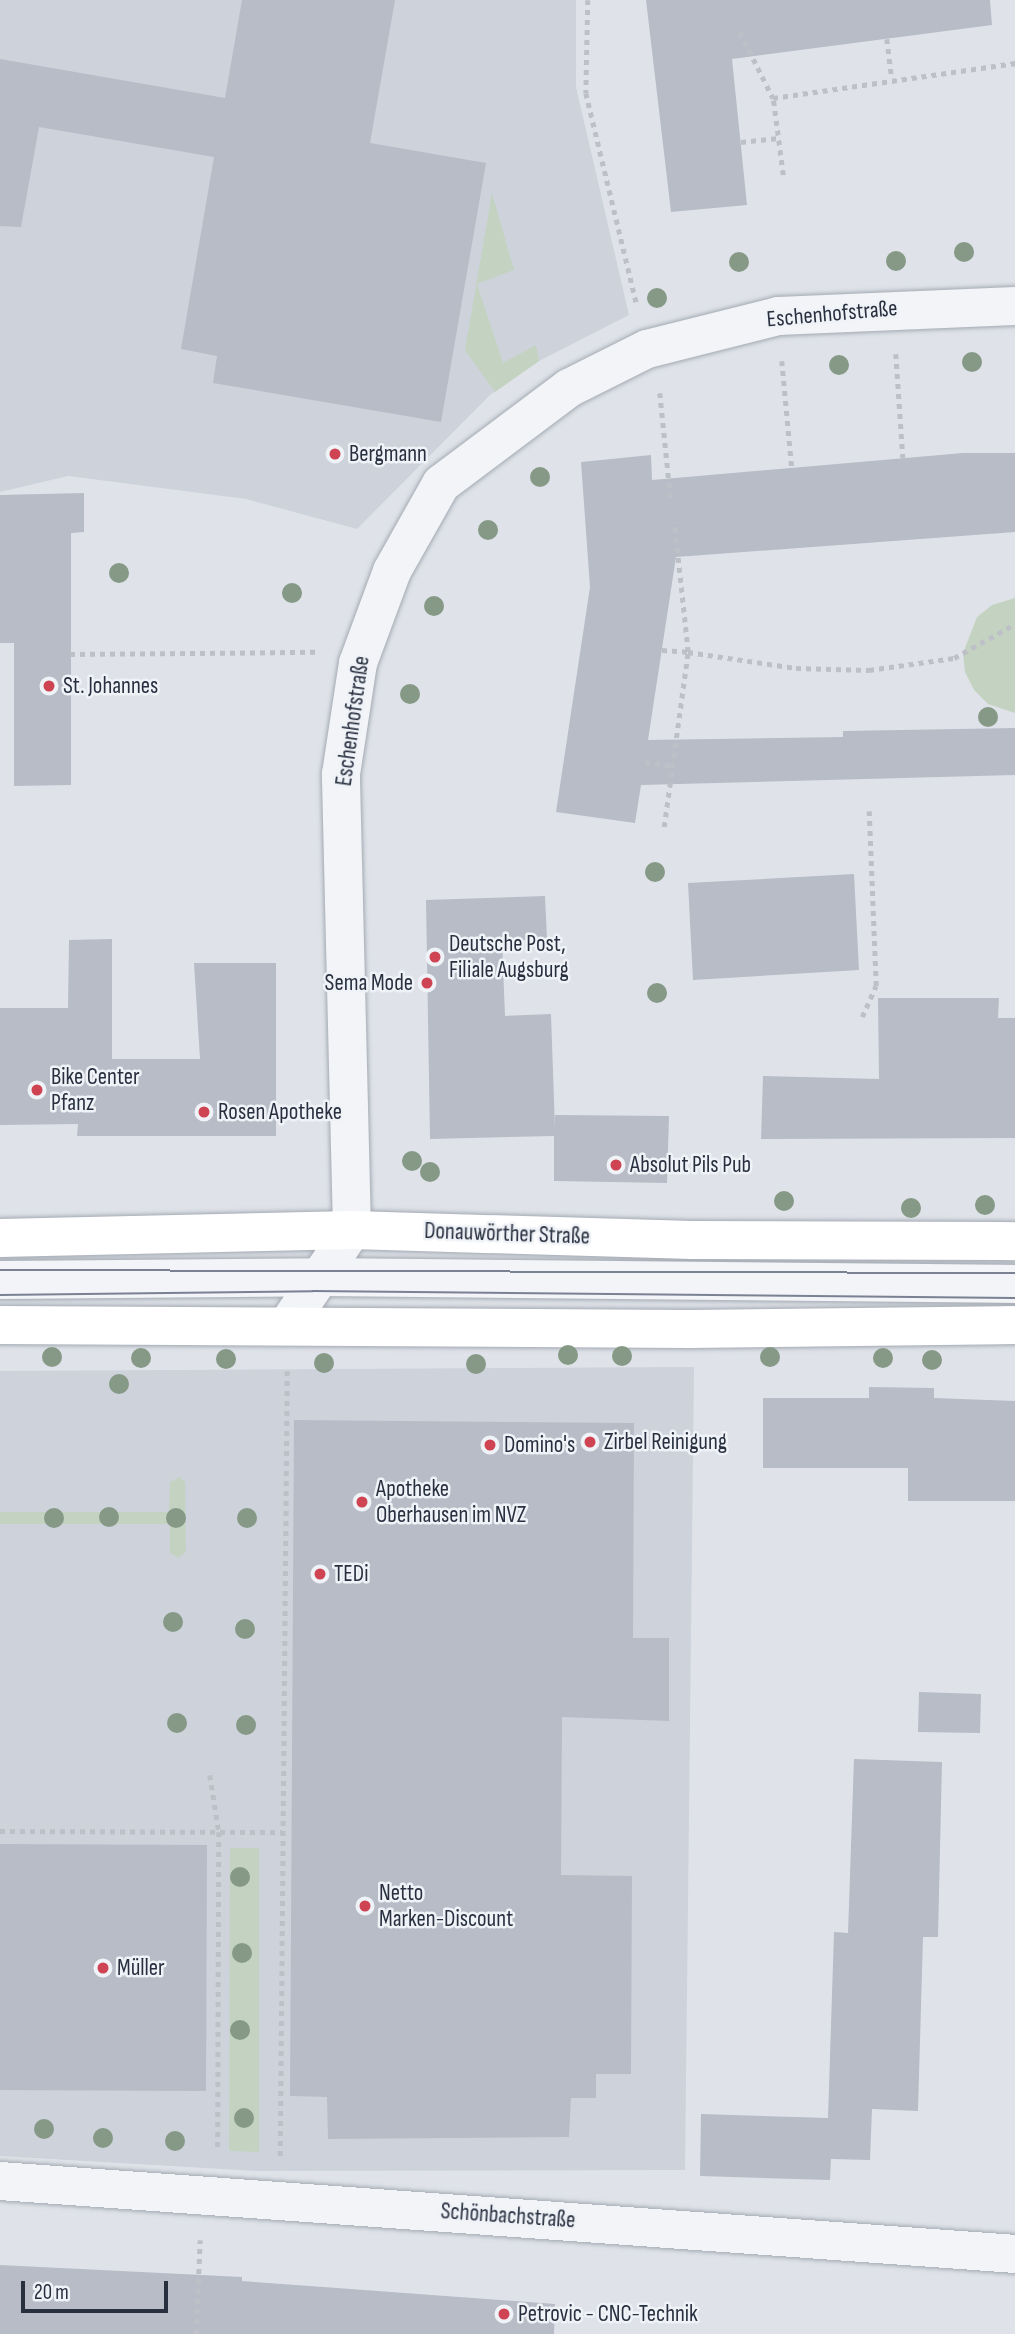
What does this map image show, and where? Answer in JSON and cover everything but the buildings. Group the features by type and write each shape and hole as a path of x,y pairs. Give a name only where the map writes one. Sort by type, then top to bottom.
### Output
{"main road":[{"name":"Donauwörther Straße","path":"0,1238 352,1230 692,1240 1015,1241"},
{"path":"0,1325 288,1324 690,1329 1015,1325"}],"street":[{"name":"Eschenhofstraße","path":"352,1230 341,774 358,663 392,571 441,484 569,388 647,349 778,316 893,307 1015,306"},
{"path":"288,1324 323,1277 352,1230"},
{"path":"0,1280 323,1277 1015,1284"},
{"name":"Schönbachstraße","path":"0,2181 1015,2253"}],"path":[{"path":"588,0 586,93 647,349 658,369 671,501"},
{"path":"740,32 773,98 783,175"},
{"path":"887,39 892,78"},
{"path":"773,98 892,78 1015,64"},
{"path":"740,142 777,138"},
{"path":"893,307 903,458"},
{"path":"778,316 792,468"},
{"path":"664,827 688,652 674,522"},
{"path":"662,650 796,668 869,670 954,658 1015,624"},
{"path":"70,654 322,652 358,663"},
{"path":"645,762 672,766"},
{"path":"862,1017 876,986 869,811"},
{"path":"279,2199 288,1324"},
{"path":"196,2334 210,2195 219,1832 209,1775"},
{"path":"0,1831 282,1832"}],"shaded area":[{"path":"0,0 576,0 576,87 629,315 539,361 490,395 357,529 246,499 68,476 0,492"},
{"path":"694,1367 685,2170 256,2171 0,2156 0,1371"}],"green space":[{"path":"492,193 514,270 477,284 503,363 536,345 539,361 495,392 465,350"},
{"path":"1015,598 1015,713 988,704 974,690 965,672 963,653 977,617 992,605"},
{"path":"179,1477 185,1482 186,1552 178,1558 170,1553 170,1524 0,1524 0,1512 169,1512 170,1482"},
{"path":"230,1848 259,1848 259,2152 229,2151"}],"tram line":[{"path":"0,1270 1015,1273"},
{"path":"0,1295 313,1291 1015,1298"}],"place":[{"name":"Bergmann","path":"335,454"},
{"name":"St. Johannes","path":"49,686"},
{"name":"Deutsche Post, Filiale Augsburg","path":"435,957"},
{"name":"Sema Mode","path":"427,983"},
{"name":"Bike Center Pfanz","path":"37,1090"},
{"name":"Rosen Apotheke","path":"204,1112"},
{"name":"Absolut Pils Pub","path":"616,1165"},
{"name":"Zirbel Reinigung","path":"590,1442"},
{"name":"Domino's","path":"490,1445"},
{"name":"Apotheke Oberhausen im NVZ","path":"362,1502"},
{"name":"TEDi","path":"320,1574"},
{"name":"Netto Marken-Discount","path":"365,1906"},
{"name":"Müller","path":"103,1968"},
{"name":"Petrovic - CNC-Technik","path":"504,2314"}]}
